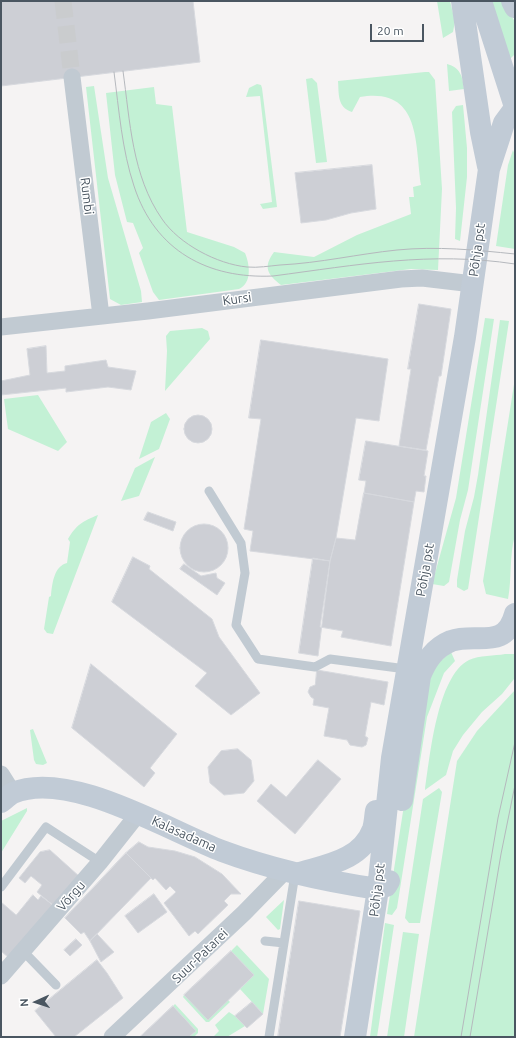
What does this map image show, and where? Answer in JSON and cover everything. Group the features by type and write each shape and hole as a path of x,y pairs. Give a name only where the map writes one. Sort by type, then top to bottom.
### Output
{"main road":[{"path":"462,1 481,132 489,169"},
{"path":"481,1 515,108"},
{"path":"512,1 515,7"},
{"name":"Põhja pst","path":"354,1037 378,889 392,758 473,284 489,169 504,123 515,108"},
{"path":"378,889 386,886 390,880 420,676 426,661 436,649 452,641 498,637 512,625 515,614"},
{"path":"289,873 348,858 363,847 373,829 380,788 392,758"},
{"name":"Kalasadama","path":"7,797 34,788 76,791 138,814 221,851 289,873 328,882 378,889"}],"street":[{"name":"Rumbi","path":"72,77 101,316"},
{"name":"Kursi","path":"1,327 148,311 401,279 422,278 473,284"},
{"name":"Kalasadama","path":"1,774 7,797"},
{"name":"Võrgu","path":"1,976 100,862 138,814"},
{"name":"Suur-Patarei","path":"112,1037 244,913 289,873"}],"lane":[{"path":"209,492 241,543 245,573 236,625 258,659 315,667 330,659 406,669"},
{"path":"1,887 46,827 100,862"},
{"path":"269,1037 284,943 289,873"},
{"path":"264,941 284,943"},
{"path":"23,951 56,985"}],"green space":[{"path":"437,1 450,1 455,21 453,32 443,38"},
{"path":"491,1 503,1 515,22 515,54 510,59"},
{"path":"447,64 458,70 463,80 464,89 449,91"},
{"path":"429,72 435,80 442,189 438,270 411,269 281,285 272,277 268,270 268,262 274,252 314,257 357,235 411,214 409,197 414,197 413,187 421,185 415,136 405,109 394,101 380,96 360,97 352,112 347,110 340,100 338,81"},
{"path":"312,78 317,83 327,162 316,163 306,79"},
{"path":"257,84 261,85 262,88 277,207 263,209 260,204 272,202 260,96 246,97 249,88"},
{"path":"94,86 108,178 141,291 142,302 121,305 110,299 86,87"},
{"path":"154,87 156,104 172,106 187,232 234,247 245,253 249,273 246,283 239,289 159,300 153,292 139,253 143,248 133,223 127,222 115,175 106,93"},
{"path":"463,105 467,148 467,177 460,241 455,239 456,208 452,112 456,106"},
{"path":"513,150 515,155 515,249 496,246 508,165"},
{"path":"485,318 494,319 468,490 460,520 449,582 444,586 432,584 456,498"},
{"path":"500,320 509,321 468,589 464,591 457,587 457,580 465,531 478,475"},
{"path":"202,328 208,331 210,339 165,391 167,351 166,336 170,331"},
{"path":"515,378 515,535 512,551 508,599 486,594 483,581"},
{"path":"38,395 67,442 58,451 8,429 4,399"},
{"path":"166,413 170,419 159,449 139,459 151,422"},
{"path":"155,457 139,496 121,501 135,468"},
{"path":"98,515 53,634 47,633 44,629 49,597 51,596 56,572 67,563 70,542 68,539 80,524"},
{"path":"451,652 455,661 444,673 427,717 397,908 392,915 387,914 422,690 431,669"},
{"path":"515,654 514,679 502,694 482,712 463,735 453,751 446,775 425,790 437,719 442,699 449,682 458,669 473,658"},
{"path":"515,690 515,1037 414,1037 457,761 477,731"},
{"path":"33,729 47,763 43,765 36,764 34,760 30,730"},
{"path":"439,788 442,792 420,923 409,923 405,918 423,799"},
{"path":"27,808 27,811 1,853 1,821"},
{"path":"284,900 280,929 278,930 266,917"},
{"path":"385,923 394,925 377,1037 370,1037"},
{"path":"403,932 419,934 404,1037 387,1037"},
{"path":"237,945 269,979 263,1014 240,989 254,975 231,951"},
{"path":"184,995 228,1000 230,1002 209,1022 206,1022 183,997"},
{"path":"175,1004 198,1029 198,1033 194,1037 189,1037 196,1031 173,1006"},
{"path":"229,1012 245,1026 227,1037 213,1037 219,1031 215,1025"}],"building":[{"path":"1,1 193,1 200,62 1,86"},
{"path":"372,165 376,209 351,213 326,220 301,223 295,173"},
{"path":"419,304 451,309 441,376 439,376 426,450 399,446 411,369 408,369"},
{"path":"261,340 388,359 379,421 356,418 336,538 330,561 250,551 253,531 244,529 261,419 249,418"},
{"path":"46,346 47,373 65,371 65,366 106,360 108,367 136,371 131,390 108,387 66,392 66,388 1,395 1,381 30,375 27,349"},
{"path":"198,415 208,419 212,429 208,439 198,443 188,439 184,429 188,419"},
{"path":"366,441 428,451 424,476 426,476 424,492 416,491 414,502 364,493 366,481 359,480"},
{"path":"364,493 414,502 391,646 341,637 343,631 320,627 330,561 336,538 355,540"},
{"path":"148,512 176,522 173,531 144,520"},
{"path":"199,524 209,524 221,531 228,543 228,553 221,565 209,572 199,572 191,568 184,561 180,553 180,543 184,535 191,528"},
{"path":"133,557 150,566 149,569 212,619 219,637 260,693 231,715 195,686 207,673 112,602"},
{"path":"313,558 330,561 318,656 299,653"},
{"path":"184,564 201,576 216,573 217,578 225,583 217,595 180,569"},
{"path":"91,664 177,734 150,768 155,773 144,787 72,728"},
{"path":"317,670 388,682 384,705 371,702 365,736 368,738 366,745 362,747 350,745 347,740 324,736 329,708 313,705 314,699 308,692 310,687 315,685"},
{"path":"238,749 251,760 254,781 244,793 224,795 210,783 208,767 221,751"},
{"path":"318,760 341,779 295,834 257,801 271,784 286,797"},
{"path":"139,842 148,847 175,851 195,857 222,874 241,894 231,894 224,901 228,905 198,934 195,931 189,936 164,903 176,892 170,886 166,890 155,878 153,880 126,853"},
{"path":"50,850 80,877 54,906 37,892 42,885 31,876 25,883 19,878 40,852"},
{"path":"126,853 151,878 90,941 84,932 81,934 65,918"},
{"path":"154,894 167,912 138,933 125,916"},
{"path":"33,895 38,900 41,896 54,906 9,958 1,951 1,902 16,915"},
{"path":"299,901 360,911 340,1037 278,1037"},
{"path":"97,934 114,952 101,962 90,941"},
{"path":"76,939 82,945 70,956 64,950"},
{"path":"231,951 254,975 208,1020 184,995"},
{"path":"97,960 123,998 74,1037 56,1037 35,1011"},
{"path":"252,1002 263,1014 247,1028 235,1016"},
{"path":"173,1006 196,1031 189,1037 140,1037"}],"tunnel":[{"path":"63,1 72,77"}],"tram line":[{"path":"123,71 134,148 144,185 152,202 162,219 178,237 211,257 235,265 255,267 310,262 397,250 427,248 515,254"},
{"path":"114,72 121,130 130,172 143,209 155,228 170,244 187,256 206,266 249,276 273,276 364,264 423,259 484,260 515,264"},
{"path":"461,1037 498,818 515,742"},
{"path":"470,1037 501,854 515,785"}]}
